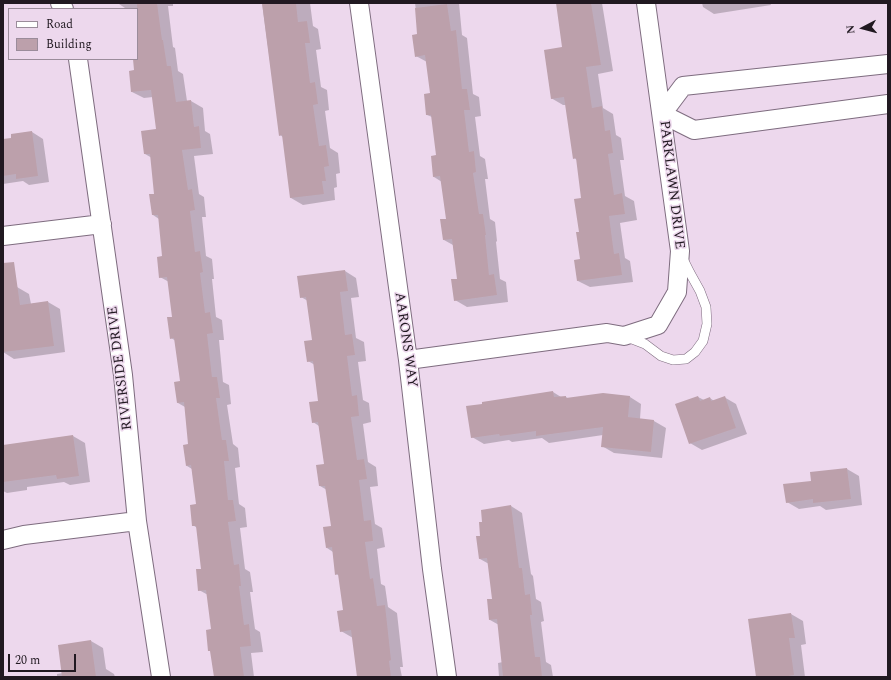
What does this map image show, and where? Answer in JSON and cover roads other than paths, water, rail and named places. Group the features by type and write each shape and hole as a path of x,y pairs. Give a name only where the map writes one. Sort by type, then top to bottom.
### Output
{"street":[{"name":"AARONS WAY","path":"359,3 408,360 432,569 447,677"},
{"name":"PARKLAWN DRIVE","path":"408,360 607,333 624,336 658,325 677,292 680,251 646,3"},
{"name":"RIVERSIDE DRIVE","path":"78,60 123,375 137,521 161,677"},
{"path":"888,64 683,86 662,114 694,130 888,104"},
{"path":"3,236 102,224"},
{"path":"3,540 24,535 137,521"}],"lane":[{"path":"624,336 645,344 661,356 673,360 686,359 696,352 703,341 707,324 706,306 680,251"}]}
